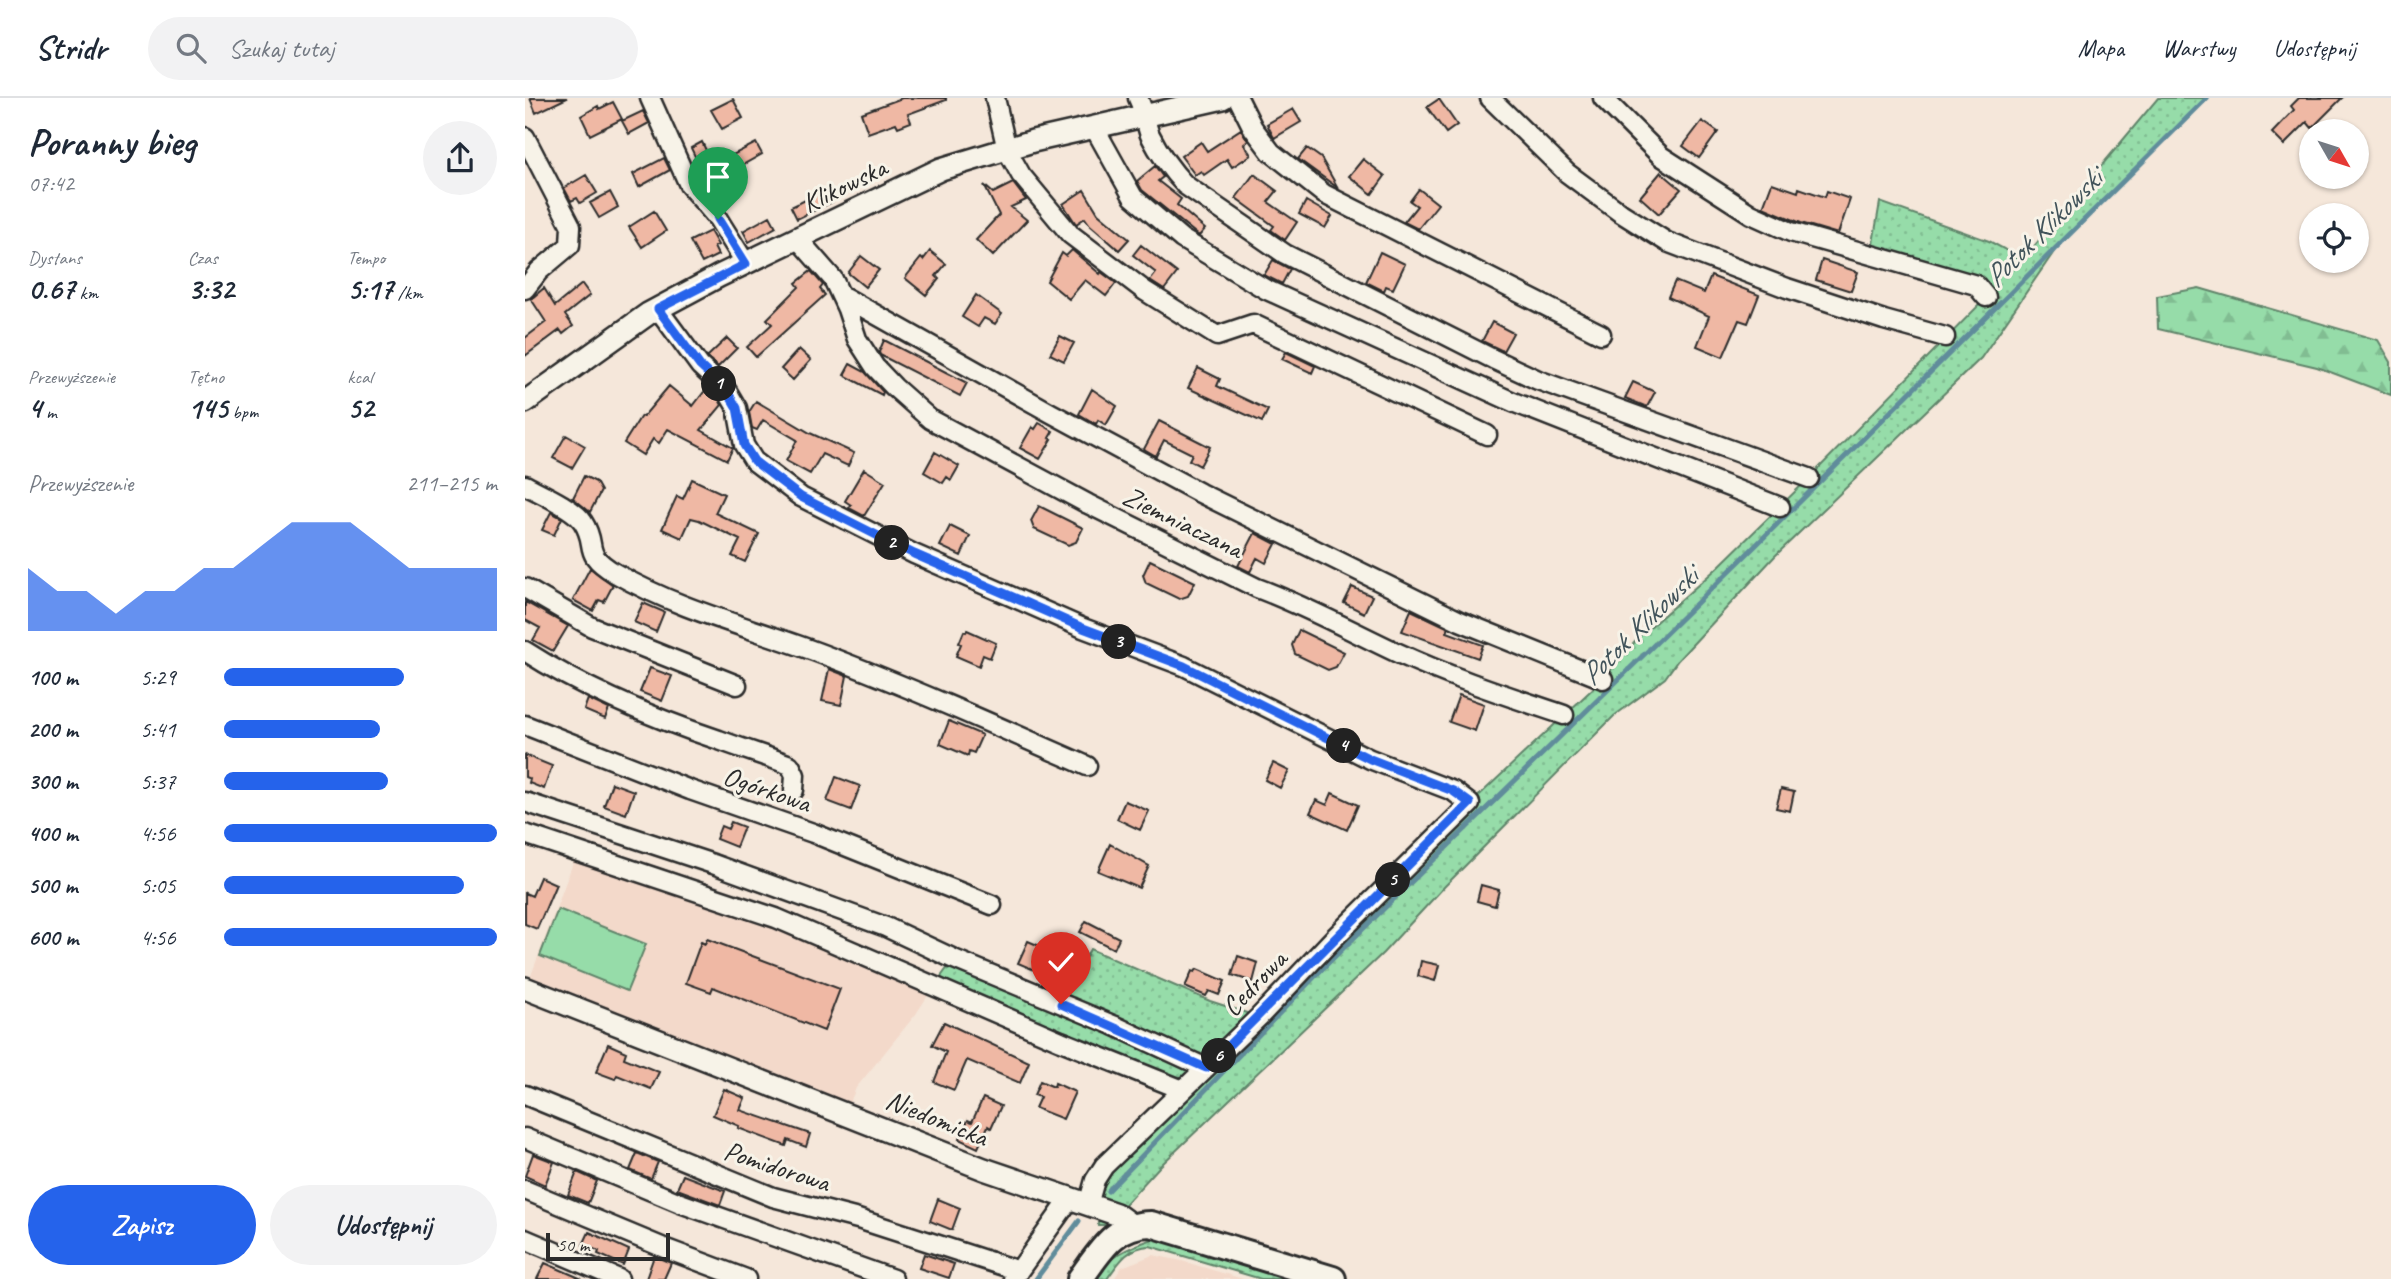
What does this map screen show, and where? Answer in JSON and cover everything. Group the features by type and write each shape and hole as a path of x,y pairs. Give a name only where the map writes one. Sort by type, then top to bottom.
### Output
{"main road":[{"name":"Niedomicka","path":"1131,1225 1151,1224 1333,1279"},
{"path":"1080,1279 1110,1240 1131,1225"}],"street":[{"path":"650,98 689,185 718,219 746,264"},
{"path":"990,98 1007,150 1021,175 1070,234 1145,291 1217,335 1253,324 1487,435"},
{"name":"Klikowska","path":"526,399 658,309 941,169 1033,141 1094,127 1142,107 1223,98"},
{"path":"1238,98 1253,128 1271,152 1324,194 1601,334"},
{"path":"1490,98 1567,173 1621,213 1667,242 1787,288 1945,337"},
{"path":"1603,98 1661,156 1751,214 1801,235 1976,285 1986,297"},
{"path":"1142,107 1149,132 1174,173 1185,185 1285,254 1412,320 1538,380 1809,478"},
{"path":"1094,127 1133,197 1182,239 1265,289 1513,402 1780,507"},
{"path":"525,137 571,226 572,236 570,245 539,271 525,289"},
{"name":"Ziemniaczana","path":"798,239 833,279 857,339 875,367 930,419 1076,498 1257,588 1285,598 1401,654 1500,695 1564,715"},
{"name":"Ziemniaczana","path":"841,295 1200,493 1460,621 1603,679"},
{"name":"Cedrowa","path":"658,309 700,366 727,391 737,408 744,445 754,461 801,497 914,554 1083,628 1184,666 1370,759 1453,791 1470,803 1206,1068 1104,1166 1079,1202 1016,1275"},
{"path":"525,485 581,519 589,534 590,548 596,560 615,573 676,603 821,653 952,706 1087,766"},
{"path":"525,588 592,627 737,685"},
{"path":"525,651 553,669 624,702 718,740 790,765 795,775 794,790"},
{"name":"Ogórkowa","path":"525,725 690,790 814,833 992,905"},
{"path":"525,803 713,864 887,927 954,959 1113,1025 1206,1068"},
{"path":"525,834 776,918 1061,1041 1183,1090"},
{"name":"Niedomicka","path":"525,988 972,1165 1119,1215 1131,1225"},
{"name":"Pomidorowa","path":"525,1095 773,1197 858,1219 1016,1275"},
{"path":"525,1138 680,1203 893,1279"},
{"path":"525,1190 746,1279"},
{"path":"525,1239 619,1279"}],"shaded area":[{"path":"577,852 934,986 916,1014 856,1088 845,1114 526,989"},
{"path":"1153,1255 1243,1279 1114,1279 1122,1267"}],"green space":[{"path":"2158,98 2207,98 2058,246 1981,358 1775,556 1678,660 1665,678 1614,716 1445,886 1383,953 1160,1166 1116,1214 1131,1225 1098,1225 1101,1186 1095,1180 1182,1091 934,986 954,959 1061,1003 1090,949 1210,1001 1259,1017 1470,804 1603,679 1640,636 1716,569 1809,478 1986,298 1871,255 1880,202 1989,241 2021,262"},
{"path":"2199,288 2378,340 2391,362 2391,395 2317,367 2158,329 2157,296"},
{"path":"558,909 646,944 627,991 540,956"},
{"path":"1153,1239 1177,1242 1295,1279 1261,1279 1150,1246 1130,1252 1107,1279 1091,1279 1119,1254"}],"building":[{"path":"530,98 567,98 536,113"},
{"path":"902,98 946,100 908,114 911,122 898,127 896,123 868,133 861,113"},
{"path":"2299,98 2342,98 2321,119 2299,119 2299,130 2284,145 2272,133 2294,110 2291,106"},
{"path":"733,99 743,118 722,129 711,110"},
{"path":"1439,99 1457,125 1446,133 1427,107"},
{"path":"613,102 622,119 590,135 581,116 598,106 599,109"},
{"path":"1293,109 1301,122 1274,138 1267,124"},
{"path":"643,111 649,123 629,134 622,121"},
{"path":"1702,121 1718,132 1699,158 1683,146"},
{"path":"1241,129 1248,141 1244,144 1251,155 1232,167 1227,159 1204,175 1201,171 1195,175 1181,156 1201,142 1207,151"},
{"path":"702,142 713,165 756,143 762,154 705,186 697,174 702,171 691,148"},
{"path":"1307,148 1321,158 1338,188 1298,159"},
{"path":"664,158 670,170 639,187 633,174"},
{"path":"1363,159 1385,176 1372,194 1349,176"},
{"path":"1155,166 1163,177 1158,181 1181,199 1177,205 1205,229 1199,236 1142,190 1137,181"},
{"path":"1661,172 1681,189 1659,214 1640,197"},
{"path":"1254,174 1277,191 1268,202 1297,222 1285,240 1271,230 1274,226 1236,198"},
{"path":"586,175 597,193 580,203 577,198 571,201 564,188"},
{"path":"1013,183 1026,200 1011,207 1027,220 993,256 976,240 999,215 984,185 993,193"},
{"path":"1772,183 1798,192 1799,188 1825,197 1827,191 1850,199 1838,234 1801,223 1763,207"},
{"path":"1419,189 1438,204 1418,229 1404,222 1417,206 1410,201"},
{"path":"826,190 832,202 797,219 791,207"},
{"path":"1084,190 1098,213 1129,239 1119,250 1085,218 1076,224 1063,204"},
{"path":"610,192 618,207 599,218 590,203"},
{"path":"1306,201 1332,216 1325,228 1299,214"},
{"path":"654,211 666,231 642,247 629,227"},
{"path":"770,216 776,227 749,242 743,231"},
{"path":"710,231 718,245 714,247 718,255 702,263 690,241"},
{"path":"1141,245 1177,273 1164,290 1150,281 1156,273 1133,255"},
{"path":"1072,250 1100,274 1101,272 1116,283 1106,296 1085,280 1069,299 1047,281 1062,253 1066,256"},
{"path":"930,251 946,264 936,276 939,279 926,295 905,278"},
{"path":"1380,252 1405,264 1393,289 1386,286 1384,291 1366,282"},
{"path":"861,256 879,270 865,287 848,273"},
{"path":"1273,260 1290,269 1282,284 1264,275"},
{"path":"1822,260 1858,272 1851,291 1816,280"},
{"path":"811,271 823,285 820,289 825,295 756,357 747,347 772,324 767,319 799,287 796,283"},
{"path":"1711,276 1759,295 1748,323 1739,320 1723,357 1697,346 1709,316 1668,297 1675,281 1704,293"},
{"path":"582,284 590,295 565,315 573,326 563,334 560,330 525,356 525,338 546,322 531,299 544,288 555,306"},
{"path":"976,295 1002,314 995,324 984,318 978,327 962,317"},
{"path":"1492,322 1513,333 1503,351 1482,341"},
{"path":"1060,336 1074,343 1064,361 1050,354"},
{"path":"727,338 737,348 718,367 707,357"},
{"path":"884,340 967,383 960,396 880,355"},
{"path":"799,349 811,360 793,380 781,369"},
{"path":"1286,352 1315,366 1312,373 1282,359"},
{"path":"850,364 865,372 883,392 882,395 844,375"},
{"path":"1198,368 1220,379 1217,386 1268,410 1262,422 1188,388"},
{"path":"1633,382 1655,392 1647,407 1625,398"},
{"path":"669,386 693,406 707,388 718,398 722,405 701,430 733,448 727,460 668,429 659,443 653,439 643,455 624,443 641,416 643,417"},
{"path":"1092,389 1117,406 1106,425 1098,420 1096,424 1079,414"},
{"path":"756,401 810,433 854,453 848,466 822,454 810,474 786,461 797,440 763,420 757,430 752,428 749,412"},
{"path":"1159,421 1210,447 1200,466 1189,460 1192,454 1164,440 1156,456 1144,449"},
{"path":"1039,423 1053,431 1049,438 1052,439 1040,459 1020,448 1032,427 1035,429"},
{"path":"566,435 585,446 572,468 553,458"},
{"path":"935,452 959,466 951,480 947,477 943,483 924,472"},
{"path":"864,469 885,482 864,516 849,508 851,505 845,501"},
{"path":"584,476 596,482 601,491 590,512 573,498"},
{"path":"692,479 724,494 715,513 759,534 745,562 732,556 740,540 699,520 691,518 682,538 662,529 677,496 683,499"},
{"path":"1039,506 1083,528 1076,542 1068,545 1034,529 1031,521"},
{"path":"551,512 562,518 554,535 542,530"},
{"path":"950,526 970,536 961,556 940,546"},
{"path":"1255,533 1276,544 1266,563 1257,558 1250,572 1238,566"},
{"path":"1150,560 1195,582 1188,596 1179,599 1146,583 1143,575"},
{"path":"590,568 613,585 604,602 599,600 593,611 573,600"},
{"path":"1352,587 1372,596 1364,613 1344,603"},
{"path":"525,602 568,626 553,651 533,640 540,628 525,620"},
{"path":"643,603 664,612 656,632 634,622"},
{"path":"1411,610 1449,628 1447,632 1483,645 1478,658 1402,631"},
{"path":"1299,630 1344,652 1336,667 1328,670 1295,654 1292,645"},
{"path":"964,631 996,643 990,658 983,655 979,666 956,656"},
{"path":"650,668 672,676 662,701 640,692"},
{"path":"829,669 847,676 841,705 822,701"},
{"path":"1459,695 1484,704 1475,731 1449,722"},
{"path":"588,699 609,709 605,719 584,710"},
{"path":"949,721 982,735 974,753 969,751 968,756 940,744"},
{"path":"525,755 552,766 544,789 529,783 530,779 525,777"},
{"path":"1273,763 1289,771 1280,788 1265,780"},
{"path":"836,777 860,786 851,810 827,801"},
{"path":"612,783 634,791 626,814 604,806"},
{"path":"1781,789 1794,792 1790,811 1776,808"},
{"path":"1332,793 1358,805 1347,830 1310,813 1316,800 1327,805"},
{"path":"1125,801 1149,811 1140,830 1117,819"},
{"path":"731,822 744,827 736,847 716,839 721,826 728,829"},
{"path":"1110,844 1149,866 1139,888 1098,871"},
{"path":"540,877 556,884 537,929 525,924 525,893 532,896"},
{"path":"1481,885 1499,890 1495,906 1477,901"},
{"path":"1086,921 1119,938 1114,949 1080,932"},
{"path":"707,939 840,989 824,1031 713,987 711,992 686,983 701,942 705,944"},
{"path":"1028,941 1049,950 1039,972 1018,963"},
{"path":"1238,956 1258,963 1253,982 1232,975"},
{"path":"1421,961 1439,965 1435,981 1418,976"},
{"path":"1197,969 1225,981 1219,995 1209,991 1206,996 1185,987 1192,971"},
{"path":"944,1022 1029,1062 1020,1083 967,1060 954,1090 934,1082 946,1052 932,1045"},
{"path":"608,1044 626,1052 624,1058 659,1072 651,1089 617,1075 615,1079 596,1072"},
{"path":"1040,1081 1054,1087 1055,1083 1075,1092 1063,1119 1035,1108 1040,1097 1034,1095"},
{"path":"724,1089 745,1098 740,1110 810,1134 806,1147 788,1140 786,1146 738,1128 739,1126 713,1115"},
{"path":"983,1098 1001,1106 978,1148 959,1139 968,1120 972,1122"},
{"path":"637,1153 658,1162 651,1179 630,1170"},
{"path":"533,1154 554,1162 545,1185 525,1176"},
{"path":"577,1172 597,1181 588,1203 568,1195"},
{"path":"683,1175 725,1191 720,1205 677,1189"},
{"path":"938,1199 960,1208 952,1230 930,1221"},
{"path":"589,1232 629,1250 623,1265 583,1245"},
{"path":"924,1254 954,1264 949,1278 919,1268"},
{"path":"654,1256 671,1263 664,1279 646,1279"},
{"path":"545,1263 582,1279 537,1279"}],"waterway":[{"name":"Potok Klikowski","path":"1108,1191 1323,968 1744,557 2207,98"},
{"name":"Potok Klikowski","path":"1036,1279 1079,1221"}],"route":[{"path":"718,219 746,264 658,309 700,366 727,391 737,408 744,445 754,461 778,480 801,497 914,554 1083,628 1184,666 1370,759 1453,791 1470,803 1206,1068 1061,1004"}]}
